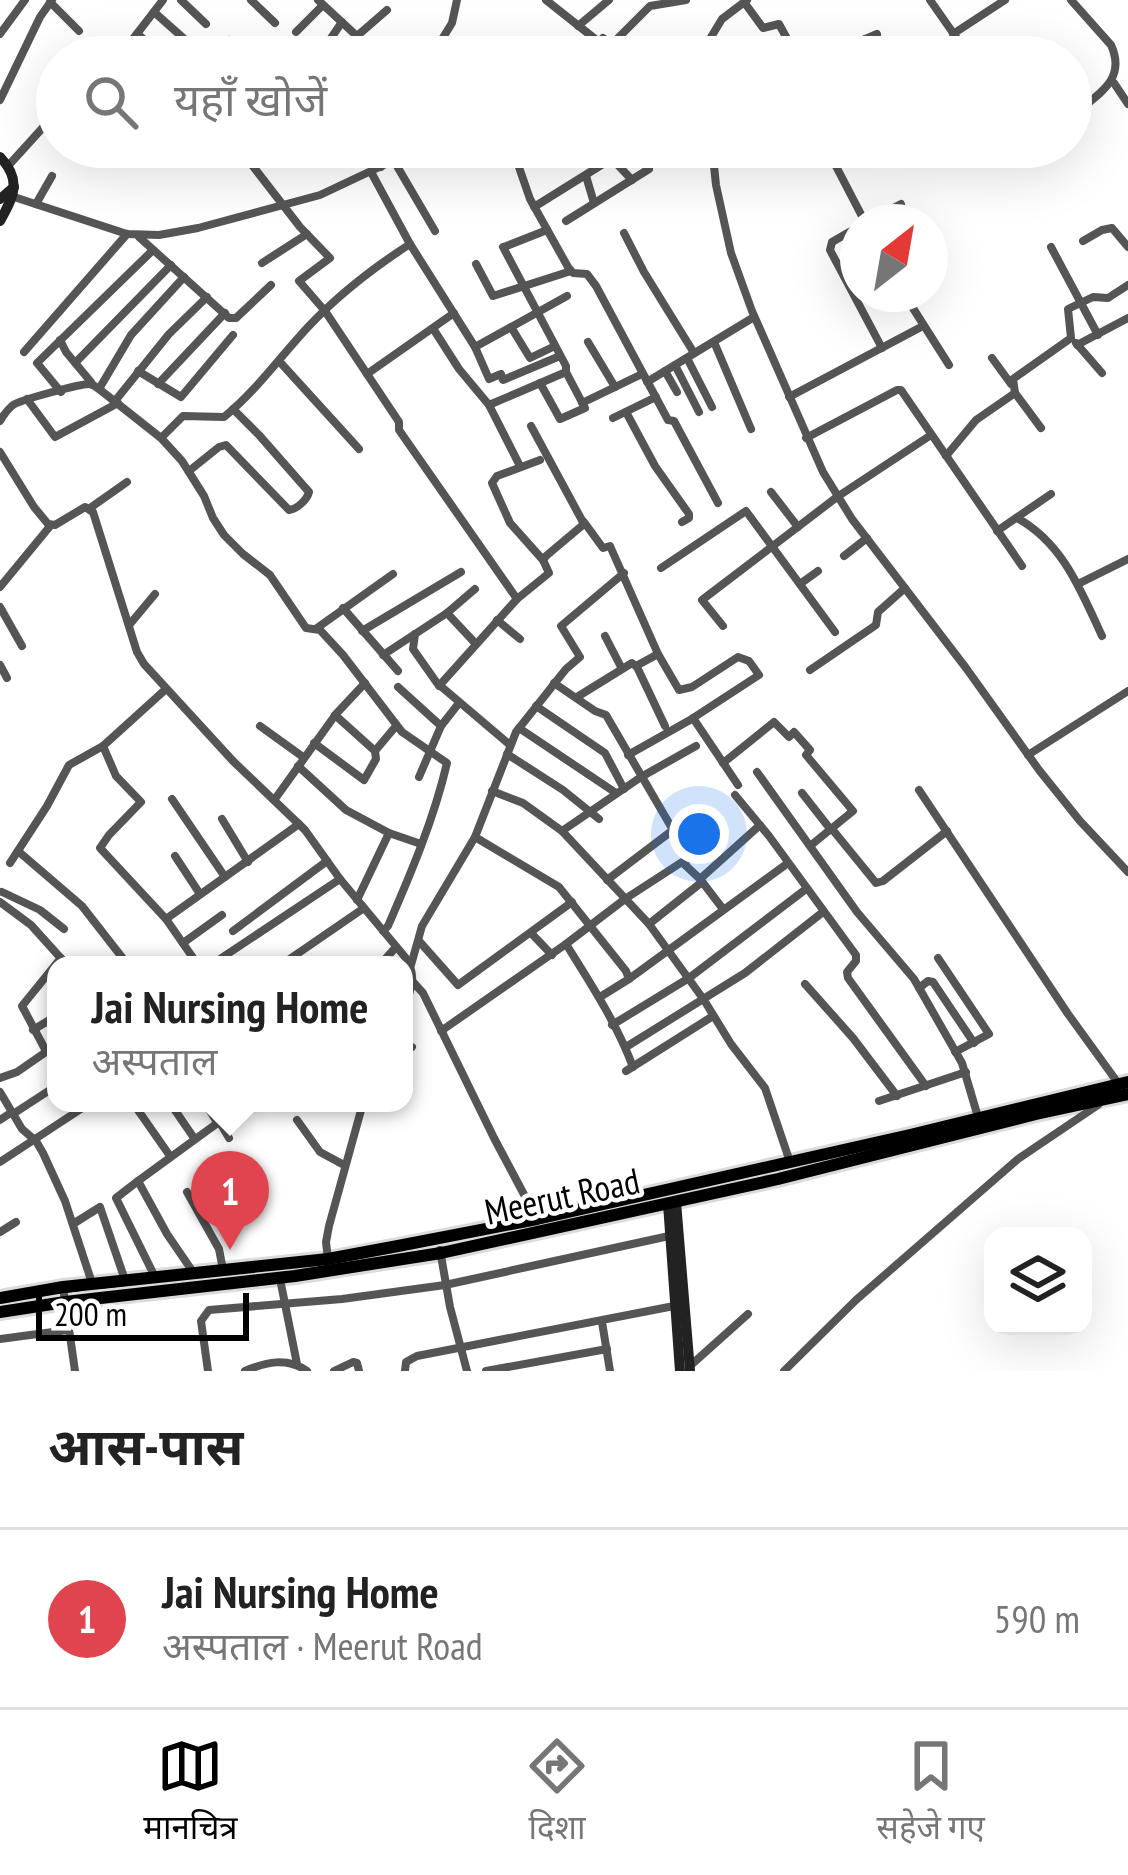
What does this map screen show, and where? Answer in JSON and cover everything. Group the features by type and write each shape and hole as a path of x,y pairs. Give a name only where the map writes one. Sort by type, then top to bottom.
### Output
{"main road":[{"name":"Meerut Road","path":"0,1312 92,1284 155,1277 195,1280 223,1270 328,1259 672,1196 909,1148 1108,1099 1125,1087"},
{"name":"Meerut Road","path":"0,1298 279,1277 441,1253 790,1162 1125,1087"}],"street":[{"path":"0,34 25,0"},
{"path":"140,36 163,0"},
{"path":"181,0 206,24"},
{"path":"444,36 457,5 470,0"},
{"path":"546,0 591,36"},
{"path":"578,26 608,0"},
{"path":"621,36 650,6 686,0"},
{"path":"930,0 953,34 1005,0"},
{"path":"1071,0 1117,53 1114,83 1092,100"},
{"path":"0,100 51,1 79,31"},
{"path":"255,1 275,23"},
{"path":"712,36 722,19 746,1 764,28 777,23 786,36"},
{"path":"296,32 320,2 357,36 387,10"},
{"path":"154,12 181,36"},
{"path":"332,36 342,22"},
{"path":"873,36 877,34"},
{"path":"0,73 11,80"},
{"path":"1114,83 1128,104"},
{"path":"0,221 13,174 4,162 36,132"},
{"path":"255,168 330,258 299,281 325,310 399,422 399,430 517,599"},
{"path":"8,194 138,236 198,228 285,206 379,168"},
{"path":"399,168 435,231"},
{"path":"520,168 534,208 571,271"},
{"path":"534,208 598,168"},
{"path":"620,168 632,180"},
{"path":"714,168 731,253 754,317 837,497 1028,755 1128,872"},
{"path":"836,168 853,204"},
{"path":"566,221 649,169"},
{"path":"371,172 475,346 489,379 500,374 503,380 555,346"},
{"path":"36,204 52,176"},
{"path":"586,176 594,203"},
{"path":"1083,241 1112,228 1128,248"},
{"path":"540,383 562,420 585,408 501,248 547,230"},
{"path":"623,233 691,356 712,407"},
{"path":"24,352 127,234"},
{"path":"262,263 307,234"},
{"path":"138,236 231,318 272,285"},
{"path":"840,237 830,250 840,269"},
{"path":"161,438 182,416 218,418 233,409 325,310 367,272 410,244"},
{"path":"1051,247 1098,335"},
{"path":"61,392 37,363 153,250"},
{"path":"476,264 493,296 571,271 590,277 718,503"},
{"path":"76,362 170,265"},
{"path":"96,387 131,334 184,277"},
{"path":"1102,373 1074,341 1067,311 1094,297 1108,298 1128,285"},
{"path":"475,346 567,296"},
{"path":"27,398 55,437 116,402 169,334 206,297"},
{"path":"863,312 882,348"},
{"path":"915,312 949,365"},
{"path":"368,374 455,313"},
{"path":"158,384 225,314"},
{"path":"582,403 665,371 754,317"},
{"path":"946,457 976,420 1014,389 1015,376 1074,341 1098,335 1128,318"},
{"path":"789,397 923,326"},
{"path":"511,327 530,358 560,356"},
{"path":"434,330 489,405 520,466"},
{"path":"138,371 181,397 233,335"},
{"path":"60,340 96,387 161,438 189,471 224,536 270,575 306,628 317,628 393,574"},
{"path":"588,342 615,387"},
{"path":"713,342 751,429"},
{"path":"992,358 1041,428"},
{"path":"279,362 359,449"},
{"path":"675,365 699,412"},
{"path":"665,371 677,392"},
{"path":"489,405 566,372"},
{"path":"0,421 27,398 82,384 96,387"},
{"path":"690,393 702,387"},
{"path":"806,438 899,389 1022,566"},
{"path":"614,418 656,397"},
{"path":"189,471 226,446 285,508 296,508 308,496 233,409"},
{"path":"626,412 690,516 682,522"},
{"path":"531,426 569,501 603,548 610,546 658,653 681,692 738,657 759,675 628,754"},
{"path":"723,626 702,600 837,497 931,435"},
{"path":"0,452 34,507 51,525"},
{"path":"439,686 517,599 550,572 510,524 492,483 497,476 540,460"},
{"path":"0,587 51,525 90,508 127,482"},
{"path":"771,492 798,526"},
{"path":"997,531 1051,494"},
{"path":"90,508 144,664 299,824 403,956"},
{"path":"662,568 746,512 835,632"},
{"path":"1017,518 1052,545 1078,584 1102,636"},
{"path":"544,560 584,522"},
{"path":"844,556 867,538"},
{"path":"1078,584 1128,559"},
{"path":"800,584 818,571"},
{"path":"362,631 461,572"},
{"path":"413,959 426,918 475,837 519,728 580,657 561,626 624,573"},
{"path":"810,670 876,625 878,612 905,588"},
{"path":"383,655 475,589"},
{"path":"129,626 155,594"},
{"path":"0,607 22,646"},
{"path":"344,608 398,671"},
{"path":"447,613 476,644"},
{"path":"497,620 520,639"},
{"path":"317,628 396,726 447,764 435,808 383,931"},
{"path":"415,634 413,649 439,686 508,749 595,815"},
{"path":"605,636 621,668"},
{"path":"636,666 658,653"},
{"path":"577,697 632,663 665,726"},
{"path":"0,665 8,678"},
{"path":"275,800 335,715 365,683"},
{"path":"554,683 606,715 673,832 608,880"},
{"path":"398,687 441,726"},
{"path":"10,863 69,765 103,746 166,689"},
{"path":"1028,755 1128,691"},
{"path":"418,777 441,726 458,703"},
{"path":"536,706 605,753 620,791"},
{"path":"314,743 364,780 376,759 375,751 335,715"},
{"path":"693,718 760,825 856,955 848,978 926,1086"},
{"path":"723,763 774,722 789,737 794,732 810,750 806,755 853,812 810,846"},
{"path":"260,726 301,761 346,810 421,844"},
{"path":"375,751 396,726"},
{"path":"519,728 620,791"},
{"path":"103,746 116,776 141,802 100,848 166,919 191,956"},
{"path":"562,830 595,815 620,791 696,746"},
{"path":"757,772 857,912 919,988 956,1052 978,1117"},
{"path":"920,790 1068,1014 1125,1087"},
{"path":"493,791 538,812 562,830 649,924 764,1088 790,1162"},
{"path":"802,794 876,883 947,831"},
{"path":"172,799 225,877"},
{"path":"222,819 248,862"},
{"path":"166,919 299,824"},
{"path":"649,924 760,825"},
{"path":"293,956 360,904 389,833"},
{"path":"475,837 554,882 629,979"},
{"path":"441,1031 626,898 724,837"},
{"path":"18,851 82,906 121,956"},
{"path":"175,856 200,894"},
{"path":"233,931 327,861"},
{"path":"685,863 723,909"},
{"path":"600,997 788,863"},
{"path":"224,956 340,879"},
{"path":"612,1024 688,978 806,889"},
{"path":"2,893 40,910 64,929"},
{"path":"2,893 59,956"},
{"path":"418,940 458,985 572,902"},
{"path":"626,1046 745,973 823,912"},
{"path":"183,943 222,915"},
{"path":"531,933 552,955"},
{"path":"566,944 626,1046 630,1069 713,1016"},
{"path":"388,956 396,947"},
{"path":"938,958 988,1032 987,1037 956,1052"},
{"path":"0,1078 46,1051 22,1006 47,980"},
{"path":"413,982 537,1219"},
{"path":"919,988 933,982 974,1043"},
{"path":"805,984 897,1096"},
{"path":"33,1030 47,1021"},
{"path":"879,1101 965,1072"},
{"path":"0,1092 43,1154 92,1284"},
{"path":"0,1120 47,1092"},
{"path":"784,1371 856,1300 1018,1159 1108,1099"},
{"path":"0,1162 76,1112"},
{"path":"139,1112 170,1156"},
{"path":"176,1112 194,1138"},
{"path":"211,1112 229,1138"},
{"path":"155,1277 116,1198 232,1112"},
{"path":"328,1259 328,1226 360,1112"},
{"path":"297,1120 320,1152 344,1165"},
{"path":"138,1181 195,1280 208,1371"},
{"path":"187,1192 219,1249 223,1270"},
{"path":"672,1196 674,1306 687,1369"},
{"path":"73,1224 101,1208 125,1280"},
{"path":"0,1232 16,1222"},
{"path":"202,1316 209,1310 445,1286 672,1228"},
{"path":"672,1228 687,1369"},
{"path":"438,1238 467,1371"},
{"path":"279,1277 297,1364"},
{"path":"64,1294 75,1371"},
{"path":"405,1371 410,1358 674,1306"},
{"path":"687,1369 748,1314"},
{"path":"602,1322 610,1371"},
{"path":"0,1339 68,1330"},
{"path":"486,1371 607,1348"},
{"path":"244,1371 283,1361 307,1371"},
{"path":"334,1371 353,1362 359,1371"}],"railway":[{"path":"0,1299 336,1260 412,1246 902,1139 1128,1083"}],"place":[{"name":"Jai Nursing Home","path":"230,1250"}]}
